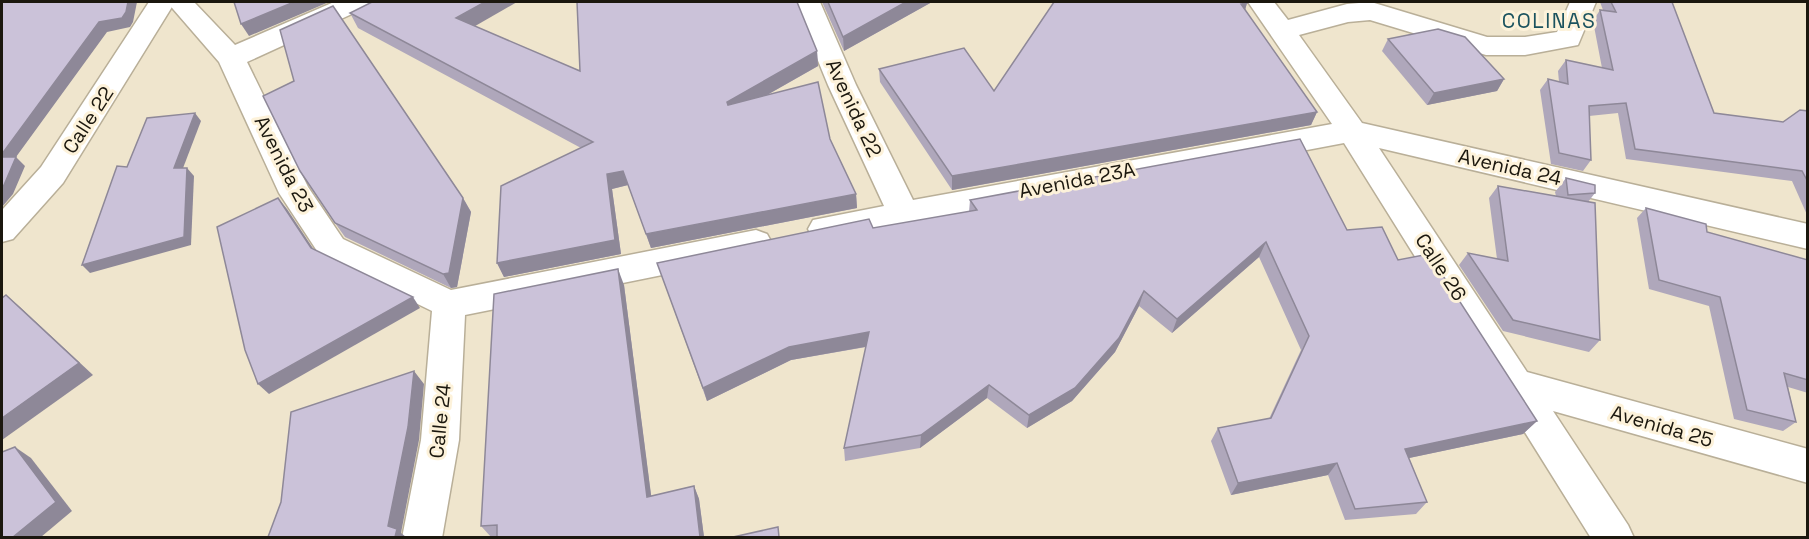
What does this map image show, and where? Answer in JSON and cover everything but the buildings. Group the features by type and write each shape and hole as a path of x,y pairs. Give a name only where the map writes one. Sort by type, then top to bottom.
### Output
{"street":[{"name":"Calle 22","path":"2,230 52,175 162,2"},
{"path":"180,2 231,58 356,2"},
{"name":"Avenida 22","path":"807,2 842,84 903,213"},
{"name":"Calle 26","path":"1261,2 1352,131 1614,537"},
{"path":"1282,31 1347,13 1371,10 1486,46 1525,46 1569,39 1582,2"},
{"name":"Avenida 23","path":"231,58 295,193 332,248 449,304"},
{"name":"Avenida 23A","path":"449,304 903,213 1352,131"},
{"name":"Avenida 24","path":"1352,131 1808,237"},
{"name":"Calle 24","path":"422,537 440,440 449,304"},
{"name":"Avenida 25","path":"1518,385 1808,466"}],"district":[{"name":"COLINAS","path":"1549,21"}]}
